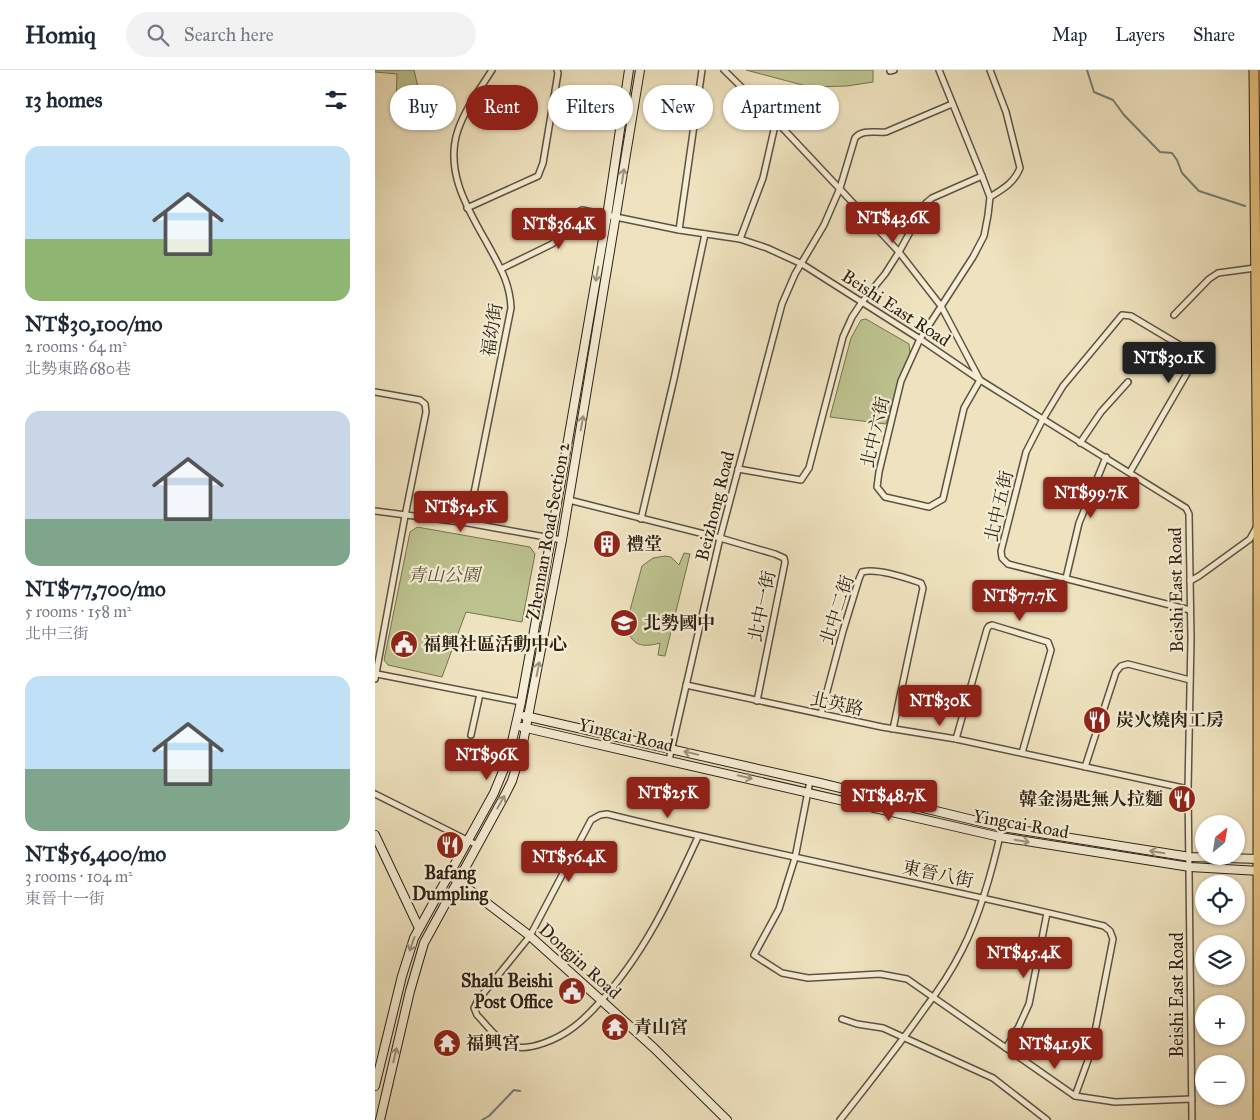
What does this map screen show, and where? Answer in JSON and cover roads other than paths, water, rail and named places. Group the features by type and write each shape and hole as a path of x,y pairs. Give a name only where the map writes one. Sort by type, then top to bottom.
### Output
{"main road":[{"path":"1254,70 1259,526 1260,871 1258,1120"}],"street":[{"name":"福幼街","path":"469,523 511,308 511,292 501,269 467,208 456,180 454,148 457,131 464,114 491,70"},
{"path":"467,208 538,176 543,163 557,70"},
{"name":"Zhennan Road Section 2","path":"375,1086 402,976 419,928 494,793 505,769 516,726 607,216 629,70"},
{"name":"Zhennan Road Section 2","path":"380,1120 410,991 422,950 432,926 512,781 527,728 569,500 640,70"},
{"path":"679,230 702,70"},
{"path":"725,70 740,85"},
{"path":"920,339 973,257 984,236 990,197 939,70"},
{"path":"990,70 1006,112 1020,168 1017,177 1011,183 990,197"},
{"name":"Beizhong Road","path":"669,760 720,538 782,304 795,274 823,225 840,188 855,138 858,134 863,132 886,132 952,104"},
{"path":"740,239 763,178 774,130"},
{"path":"785,130 899,252 941,306 980,380"},
{"path":"738,469 801,480 809,468 843,337 852,317 885,274 926,203 932,198 982,176"},
{"name":"Beishi East Road","path":"501,269 551,244 566,232 578,212 582,210 679,230 740,239 767,248 802,264 920,339 980,380 1187,508 1189,514 1191,680 1189,789 1192,1120"},
{"path":"641,520 674,380 705,234"},
{"path":"1174,315 1209,280 1218,274 1255,268"},
{"path":"1043,418 1063,386 1122,316 1131,316 1193,354 1195,356 1193,362 1130,472"},
{"name":"北中六街","path":"920,339 901,381 879,472 877,488 885,496 929,507 943,499 964,408 980,380"},
{"path":"1080,443 1101,412 1128,382"},
{"path":"375,392 420,400 425,404 426,412 376,676 521,702"},
{"name":"北中五街","path":"1043,418 1026,452 1001,551 1002,558 1008,564 1190,610"},
{"path":"1067,578 1079,523 1106,458"},
{"name":"北中一街","path":"569,500 641,520 720,538 784,558 785,562 757,701"},
{"path":"375,511 469,523 562,540"},
{"path":"1190,581 1250,539 1259,526"},
{"name":"北中二街","path":"821,714 859,579 862,572 869,570 879,572 921,583 923,588 893,729"},
{"path":"955,739 987,629 992,625 1048,642 1051,650 1022,753"},
{"path":"1085,767 1116,672 1121,666 1128,664 1191,680"},
{"name":"北英路","path":"686,685 893,729 955,739 1189,789"},
{"path":"471,735 480,694"},
{"name":"Yingcai Road","path":"518,714 672,748 1002,827 1190,857 1259,858"},
{"name":"Yingcai Road","path":"516,726 1000,837 1190,867 1260,871"},
{"path":"810,781 795,858 779,909 754,955 782,973 808,978 881,974 907,979 1075,1096 1115,1102 1192,1099"},
{"path":"375,794 477,845"},
{"name":"東晉八街","path":"530,936 588,826 594,818 607,814 698,837 983,897 1103,926 1110,931 1113,939 1091,1052 1075,1096"},
{"path":"840,1120 904,1038 933,997 961,952 972,929 983,897 1002,827"},
{"path":"375,835 419,928"},
{"path":"530,936 478,1000 474,1008 477,1015 507,1044 522,1047 538,1045 567,1033 582,1022 628,969 651,933 675,888 698,837"},
{"name":"Dongjin Road","path":"448,874 530,936 602,1000 727,1120"},
{"path":"1006,1048 1029,1004 1047,913"},
{"path":"842,1019 857,1024 883,1028 993,1078 1047,1120"}],"waterway":[{"path":"1087,70 1094,92 1113,100 1124,115 1160,152 1172,153 1182,173 1199,191 1245,206"},
{"path":"482,1120 489,1116 514,1090 520,1091"}],"place":[{"name":"禮堂","path":"607,544"},
{"name":"北勢國中","path":"624,623"},
{"name":"福興社區活動中心","path":"404,644"},
{"name":"炭火燒肉工房","path":"1097,720"},
{"name":"韓金湯匙無人拉麵","path":"1182,799"},
{"name":"Bafang Dumpling","path":"450,845"},
{"name":"Shalu Beishi Post Office","path":"572,991"},
{"name":"青山宮","path":"615,1027"},
{"name":"福興宮","path":"447,1043"}],"park label":[{"name":"青山公園","path":"444,575"}]}
